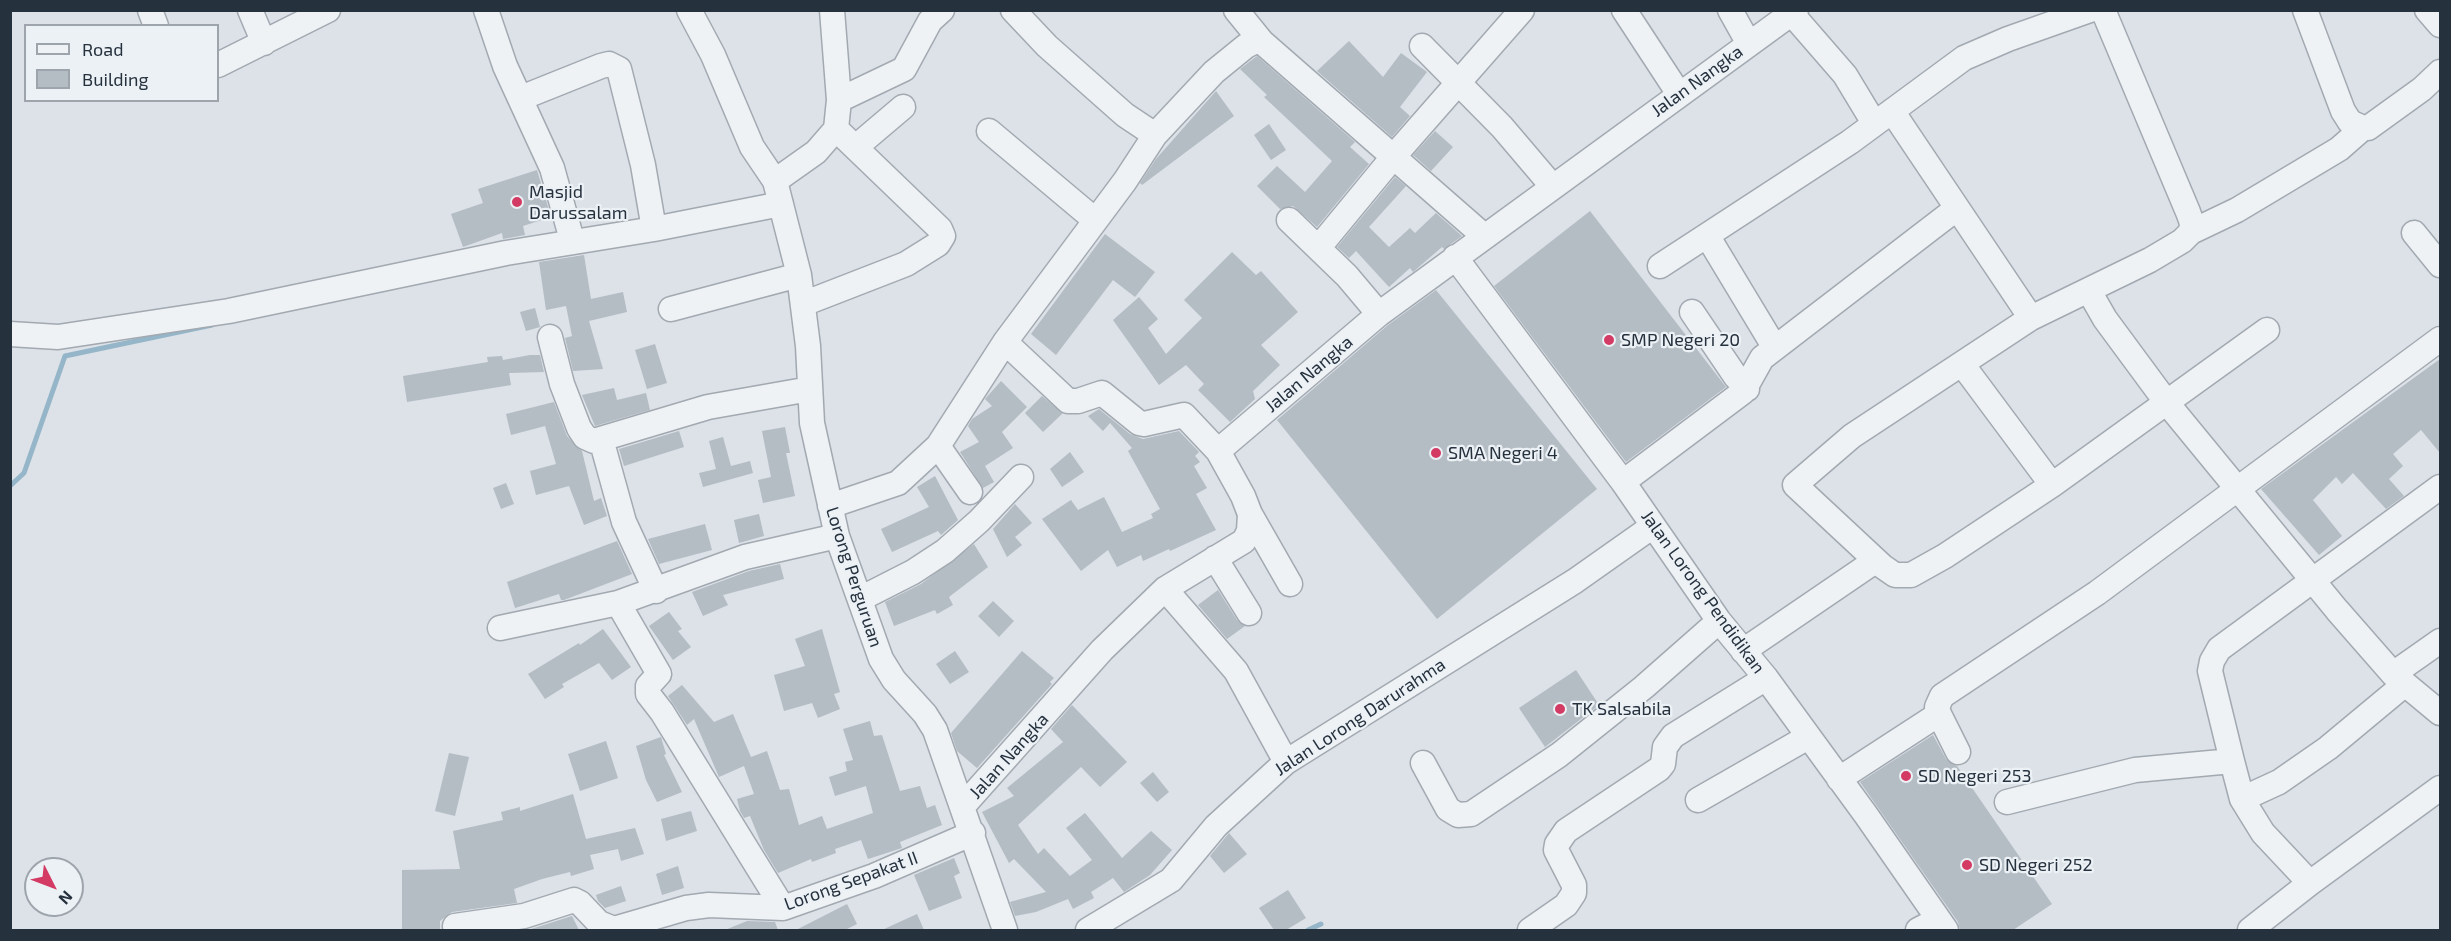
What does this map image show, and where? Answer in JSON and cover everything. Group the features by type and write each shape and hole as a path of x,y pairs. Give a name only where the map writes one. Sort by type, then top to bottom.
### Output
{"street":[{"path":"250,10 264,43"},
{"path":"219,64 328,10"},
{"path":"486,10 491,31 552,168 572,240"},
{"name":"Lorong Perguruan","path":"688,10 713,55 752,147 778,192 799,275 813,423 837,536 887,671 932,723 973,833 1005,930"},
{"path":"10,334 58,338 229,311 572,240 654,229 778,192 836,129 838,100 832,10"},
{"path":"838,100 901,72 912,58 930,21 942,10"},
{"path":"1013,10 1047,46 1125,115 1155,135"},
{"path":"1236,10 1262,42 1484,236"},
{"path":"1319,248 1394,156 1522,10"},
{"path":"1624,10 1679,94"},
{"path":"1730,10 1749,44"},
{"path":"1660,266 1708,237 1850,142 1964,58 2008,39 2090,10"},
{"path":"2103,10 2192,223 2191,232"},
{"path":"2305,10 2343,111 2350,122 2363,128 2368,128 2422,89 2440,72"},
{"path":"2427,10 2440,25"},
{"path":"1794,12 1845,75 1883,117 1956,209 2031,318"},
{"name":"Jalan Nangka","path":"1218,451 1379,314 1794,12"},
{"path":"830,506 898,483 938,446 1005,342 1155,135 1214,72 1246,46 1254,42 1262,42"},
{"path":"1422,45 1502,127 1553,187"},
{"path":"520,98 601,66 609,64 619,69 643,165 654,229"},
{"path":"857,146 903,106"},
{"path":"2267,330 2052,485 1945,556 1911,575 1895,575 1875,561 1795,485 1852,436 2031,318 2150,260 2182,241 2191,232 2237,210 2312,166 2339,149 2363,128"},
{"path":"803,304 906,264 938,244 942,238 942,231 857,146 836,129"},
{"path":"989,131 1095,220"},
{"path":"1623,482 1747,389 1762,358 1956,209"},
{"path":"1289,220 1319,248 1379,314"},
{"path":"2414,233 2440,265"},
{"path":"1708,237 1775,348"},
{"name":"Jalan Lorong Pendidikan","path":"1455,257 1623,482 1719,621 1766,678 1839,779 1934,927"},
{"path":"671,309 799,275"},
{"path":"2090,291 2105,319 2167,403 2312,579 2399,679 2440,713"},
{"path":"1692,312 1736,377 1747,389"},
{"path":"550,337 562,384 579,428 591,440 708,407 810,389"},
{"path":"1958,752 1937,707 1942,696 2097,593 2440,339"},
{"path":"1005,342 1068,401 1073,402 1102,393 1139,423 1144,424 1184,415 1218,451 1243,496 1250,514 1290,584"},
{"path":"1962,364 2052,485"},
{"path":"601,439 624,522 656,591"},
{"path":"938,446 970,492"},
{"path":"860,599 913,572 945,551 979,522 1021,477"},
{"path":"2310,883 2263,833 2242,799 2210,671 2214,656 2227,642 2440,487"},
{"name":"Jalan Nangka","path":"963,806 1102,650 1166,589 1244,541 1249,531 1250,514"},
{"name":"Jalan Lorong Darurahma","path":"1088,930 1171,880 1216,826 1286,762 1575,581 1653,526"},
{"path":"500,628 618,603 745,557 837,536"},
{"path":"1215,558 1249,613"},
{"path":"1743,651 1875,561"},
{"path":"1166,589 1236,671 1286,762"},
{"path":"618,603 659,674 648,686 648,694 717,800 783,908"},
{"path":"1423,763 1448,809 1458,815 1471,814 1559,755 1644,687 1719,621"},
{"path":"2242,799 2279,782 2328,748 2440,640"},
{"path":"1539,928 1566,904 1574,893 1575,885 1556,850 1557,844 1566,831 1659,769 1664,764 1665,747 1673,736 1766,678"},
{"path":"1839,779 1939,714"},
{"path":"1698,800 1808,737"},
{"path":"2007,802 2135,770 2232,761"},
{"path":"2250,930 2310,883 2440,789"},
{"name":"Lorong Sepakat II","path":"455,926 524,916 574,900 580,903 599,923 614,930 686,908 709,905 783,908 873,876 973,833"}],"building":[{"path":"1349,41 1383,77 1401,53 1427,72 1400,107 1410,116 1392,137 1317,71"},
{"path":"1257,56 1355,142 1350,147 1369,164 1317,227 1293,206 1280,209 1257,186 1277,166 1305,192 1332,161 1264,97 1267,95 1240,69"},
{"path":"1216,91 1234,116 1142,185 1140,183 1156,159"},
{"path":"1269,124 1286,150 1271,160 1254,135"},
{"path":"1435,131 1453,147 1431,171 1413,155"},
{"name":"Masjid Darussalam","path":"537,170 551,217 523,226 525,235 503,239 502,233 463,247 451,214 483,203 478,189"},
{"path":"1395,177 1406,186 1369,227 1389,247 1410,228 1415,233 1436,213 1462,236 1444,249 1442,247 1413,272 1410,268 1389,287 1356,251 1349,258 1337,247"},
{"name":"SMP Negeri 20","path":"1590,211 1726,387 1626,462 1494,286"},
{"path":"1105,234 1155,272 1135,297 1113,280 1056,355 1031,334"},
{"path":"1232,252 1256,275 1261,271 1298,312 1261,345 1280,365 1253,391 1255,399 1230,422 1198,390 1204,384 1186,365 1159,385 1113,320 1139,297 1158,319 1148,328 1166,354 1202,318 1184,300"},
{"path":"584,255 591,299 623,292 627,312 589,321 603,369 573,371 565,338 572,336 566,306 546,310 539,262"},
{"name":"SMA Negeri 4","path":"1436,290 1597,489 1437,619 1277,420 1388,325"},
{"path":"535,308 540,327 526,331 520,312"},
{"path":"655,344 667,383 647,389 635,350"},
{"path":"540,355 544,372 509,373 511,385 407,402 403,376 488,362 487,357 502,356 503,360"},
{"path":"2440,359 2440,453 2421,430 2393,454 2403,466 2389,479 2404,496 2386,509 2353,473 2342,484 2336,477 2313,500 2342,536 2319,555 2261,489"},
{"path":"1001,381 1027,407 1002,432 1013,448 985,466 994,482 983,488 960,452 979,442 968,426 972,419 992,406 985,399"},
{"path":"614,388 617,400 646,393 650,410 595,426 582,395"},
{"path":"1042,396 1063,413 1043,432 1025,413"},
{"path":"554,402 567,436 582,451 594,501 601,498 607,516 584,525 569,486 536,495 530,471 556,464 545,426 511,435 506,414"},
{"path":"1099,409 1130,434 1143,439 1179,431 1199,452 1195,456 1200,462 1194,466 1207,488 1196,494 1216,530 1170,551 1169,549 1143,561 1141,555 1117,567 1108,550 1081,571 1042,519 1071,500 1078,510 1104,497 1122,532 1153,518 1151,514 1160,509 1128,451 1132,448 1110,423 1103,431 1088,416"},
{"path":"785,427 790,453 786,453 795,496 763,503 758,480 771,477 762,431"},
{"path":"679,431 684,447 624,466 619,449"},
{"path":"723,437 731,466 750,461 753,473 703,487 699,473 716,469 709,441"},
{"path":"1070,452 1084,472 1062,487 1050,469"},
{"path":"935,476 958,520 941,535 938,531 892,552 881,529 929,507 917,487"},
{"path":"506,483 514,504 501,509 493,488"},
{"path":"1015,504 1032,523 1015,537 1022,545 1007,557 993,529"},
{"path":"759,514 764,536 739,543 734,520"},
{"path":"705,524 712,550 659,564 648,539"},
{"path":"617,541 632,574 564,600 561,600 559,594 515,608 507,582"},
{"path":"974,544 988,567 949,597 953,605 937,614 935,610 894,626 885,602 921,584"},
{"path":"780,564 784,579 723,595 728,605 703,616 692,592 749,571"},
{"path":"1218,590 1237,620 1245,626 1227,639 1198,605"},
{"path":"993,601 1014,621 999,637 978,616"},
{"path":"669,612 682,629 678,631 691,647 673,660 649,626"},
{"path":"603,629 631,667 612,680 599,663 562,684 564,687 545,699 528,674 579,643 580,645"},
{"path":"822,629 840,692 834,694 840,709 818,718 812,703 784,711 774,675 805,666 795,639"},
{"path":"955,651 969,672 950,684 936,664"},
{"path":"1022,651 1054,678 1050,682 1052,684 977,768 957,751 951,733"},
{"name":"TK Salsabila","path":"1576,670 1599,705 1545,747 1519,708"},
{"path":"682,685 714,722 733,714 751,757 767,751 780,790 789,789 799,825 822,816 827,829 873,813 866,786 835,796 829,777 847,771 845,762 853,760 843,729 870,721 874,736 882,735 900,791 920,786 927,808 935,805 942,825 900,842 902,848 868,859 861,840 835,849 836,853 812,862 811,859 778,873 764,850 750,816 744,818 740,811 737,799 754,794 744,766 719,777 694,719 687,725 668,696"},
{"path":"1072,705 1127,762 1100,787 1081,767 1018,825 1038,854 1044,848 1070,876 1092,860 1066,828 1085,813 1122,858 1151,831 1172,850 1150,875 1124,892 1113,878 1091,892 1094,898 1073,909 1068,899 1036,912 1015,916 1010,902 1046,892 1014,859 1009,863 982,812 1014,796 1007,788 1063,742 1051,729"},
{"name":"SD Negeri 252","path":"1933,735 1946,759 1957,766 2052,904 2013,930 1960,930 1958,922 1860,782"},
{"path":"661,737 666,754 664,755 682,792 657,802 646,780 636,746"},
{"path":"606,741 618,778 580,791 568,754"},
{"path":"449,753 469,757 455,816 435,811"},
{"path":"1153,772 1169,792 1157,802 1140,783"},
{"path":"573,794 586,839 635,828 644,854 621,861 618,849 590,855 594,869 571,876 570,872 542,879 514,889 517,903 452,912 440,921 440,930 402,930 402,870 460,869 453,831 503,820 501,812 520,807 520,811"},
{"path":"691,811 697,831 666,841 661,819"},
{"path":"1229,833 1247,854 1224,873 1210,856"},
{"path":"954,858 960,873 954,876 962,898 929,911 914,875"},
{"path":"678,866 684,888 662,895 656,874"},
{"path":"621,886 626,901 605,908 598,901 596,895"},
{"path":"1288,890 1306,918 1286,930 1274,930 1259,908"},
{"path":"847,904 857,924 845,930 796,930"},
{"path":"917,914 924,930 882,930"},
{"path":"572,916 579,930 528,930"},
{"path":"747,921 775,922 778,930 725,930"}],"waterway":[{"path":"10,486 24,473 65,356 212,325"},
{"path":"1308,930 1321,924"}],"place":[{"name":"Masjid Darussalam","path":"517,202"},
{"name":"SMP Negeri 20","path":"1609,340"},
{"name":"SMA Negeri 4","path":"1436,453"},
{"name":"TK Salsabila","path":"1560,709"},
{"name":"SD Negeri 253","path":"1906,776"},
{"name":"SD Negeri 252","path":"1967,865"}]}
